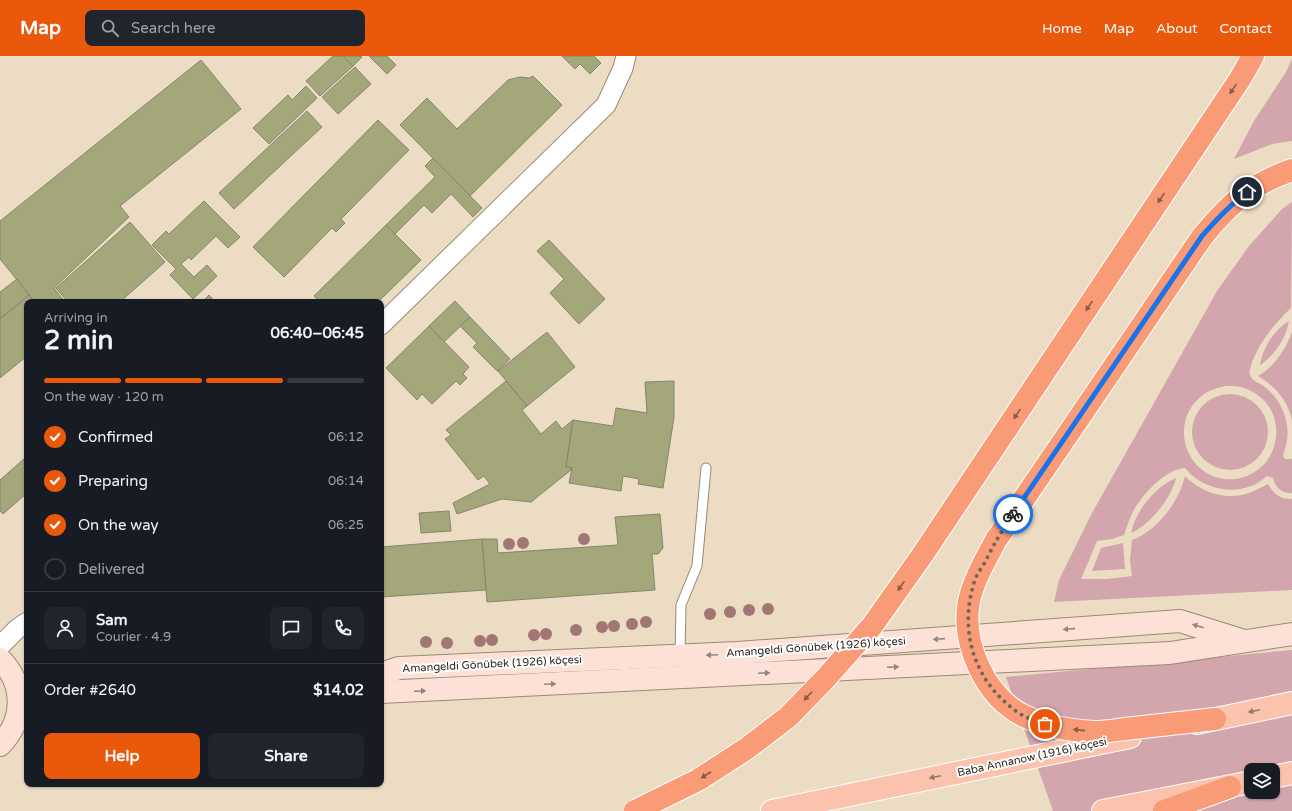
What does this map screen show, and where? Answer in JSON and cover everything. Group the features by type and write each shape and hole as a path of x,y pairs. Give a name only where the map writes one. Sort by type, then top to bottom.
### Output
{"highway":[{"path":"636,811 698,780 746,749 788,717 825,679 872,626 923,554 1240,79 1253,56"},
{"path":"1215,719 1095,732 1063,729 1024,716 1008,705 989,686 978,665 970,644 967,624 969,601 975,581 996,540 1202,236 1216,219 1247,192 1260,183 1292,170"},
{"path":"1164,811 1230,787"}],"main road":[{"name":"Baba Annanow (1916) köçesi","path":"772,811 1292,703"},
{"path":"1280,776 1292,773"},
{"path":"1103,811 1244,784"}],"street":[{"path":"384,322 606,105 623,68 626,56"},
{"name":"Amangeldi Gönübek (1926) köçesi","path":"384,673 399,668 737,654 1180,621 1248,642"},
{"path":"0,646 24,624"},
{"name":"Amangeldi Gönübek (1926) köçesi","path":"384,692 1170,653 1292,634"},
{"path":"0,658 24,674"},
{"path":"0,658 7,666 16,683 19,701 16,720 8,736 0,745"},
{"path":"0,745 24,728"}],"lane":[{"path":"680,656 680,605 697,566 706,468"}],"shaded area":[{"path":"1292,59 1292,141 1272,144 1234,159 1254,121 1286,72"},
{"path":"1292,202 1291,308 1264,339 1252,362 1250,373 1253,380 1271,392 1276,398 1286,419 1288,433 1283,456 1285,459 1292,459 1292,493 1282,491 1277,487 1273,478 1267,476 1250,486 1231,490 1211,486 1193,476 1185,468 1178,469 1163,477 1139,502 1133,511 1124,535 1112,539 1097,541 1081,579 1107,579 1132,576 1130,560 1132,540 1150,530 1166,514 1178,496 1185,476 1208,492 1217,494 1236,496 1256,490 1268,484 1272,490 1281,497 1292,499 1292,590 1054,602 1059,580 1092,513 1217,291 1249,246 1282,209","holes":["1225,386 1237,386 1249,390 1263,399 1272,411 1276,425 1276,439 1271,453 1263,465 1251,474 1235,479 1219,478 1205,472 1194,462 1187,449 1184,435 1185,421 1192,407 1203,395 1213,389"]},
{"path":"1289,321 1288,327 1279,346 1260,365 1261,358 1270,340 1279,329"},
{"path":"1292,332 1292,420 1284,400 1275,389 1258,376 1269,368 1279,357"},
{"path":"1230,394 1244,397 1257,405 1265,418 1268,432 1265,446 1257,459 1244,467 1230,470 1216,467 1203,459 1195,446 1192,432 1195,418 1203,405 1216,397"},
{"path":"1176,478 1170,493 1159,510 1145,524 1131,533 1137,516 1148,500 1161,487"},
{"path":"1123,543 1125,569 1092,571 1101,548"},
{"path":"1292,650 1292,811 1053,811 1006,677"}],"building":[{"path":"333,56 343,56 353,66 320,96 306,81"},
{"path":"343,56 361,56 362,57 353,66"},
{"path":"369,56 387,56 396,65 387,74"},
{"path":"562,56 594,56 601,63 590,74 580,64 575,69"},
{"path":"201,60 241,109 120,206 129,217 54,288 63,299 33,299 0,259 0,221"},
{"path":"355,67 371,84 338,114 322,97"},
{"path":"533,76 562,105 470,196 400,125 427,98 457,129 508,80 520,77 529,78"},
{"path":"306,86 317,98 269,144 253,128 288,95 292,100"},
{"path":"307,111 322,127 234,209 219,193"},
{"path":"378,120 409,150 341,219 345,223 336,232 332,228 284,277 253,247"},
{"path":"433,158 482,208 473,217 451,194 432,213 424,205 395,234 386,225 435,177 425,166"},
{"path":"204,201 240,237 228,248 216,236 191,260 189,257 181,264 194,277 207,265 217,276 193,299 170,275 176,269 152,245 166,231 169,234"},
{"path":"130,222 165,262 123,299 65,299 56,288"},
{"path":"386,225 421,260 381,299 317,299 314,296"},
{"path":"549,240 605,299 579,324 550,293 564,279 537,251"},
{"path":"17,279 29,295 0,319 0,292"},
{"path":"29,295 32,299 24,299"},
{"path":"209,295 212,299 205,299"},
{"path":"24,299 24,358 0,378 0,319"},
{"path":"455,301 470,317 444,342 429,326"},
{"path":"470,317 510,359 497,371 473,347 477,343 460,326"},
{"path":"429,326 469,367 463,374 467,378 460,385 456,381 432,404 422,394 417,400 386,368"},
{"path":"547,332 575,367 527,406 498,371"},
{"path":"506,381 527,406 522,410 541,434 556,421 562,429 573,420 566,467 572,468 531,502 502,499 457,514 453,503 490,484 484,476 478,480 445,439 451,435 446,430"},
{"path":"674,381 674,417 663,488 638,484 639,479 623,476 621,491 569,483 572,468 566,467 573,420 613,426 616,408 647,413 645,382"},
{"path":"24,459 24,496 3,514 0,511 0,480"},
{"path":"449,511 451,531 421,533 419,513"},
{"path":"660,514 663,548 658,554 652,554 655,590 487,602 482,539 497,539 498,553 618,545 615,517"},
{"path":"482,539 486,590 384,597 384,547"}],"way so far":[{"path":"1013,514 996,540 975,581 969,601 967,624 970,644 978,665 989,686 1008,705 1024,716 1045,724"}],"route":[{"path":"1013,514 1202,236 1216,219 1247,192"}]}
